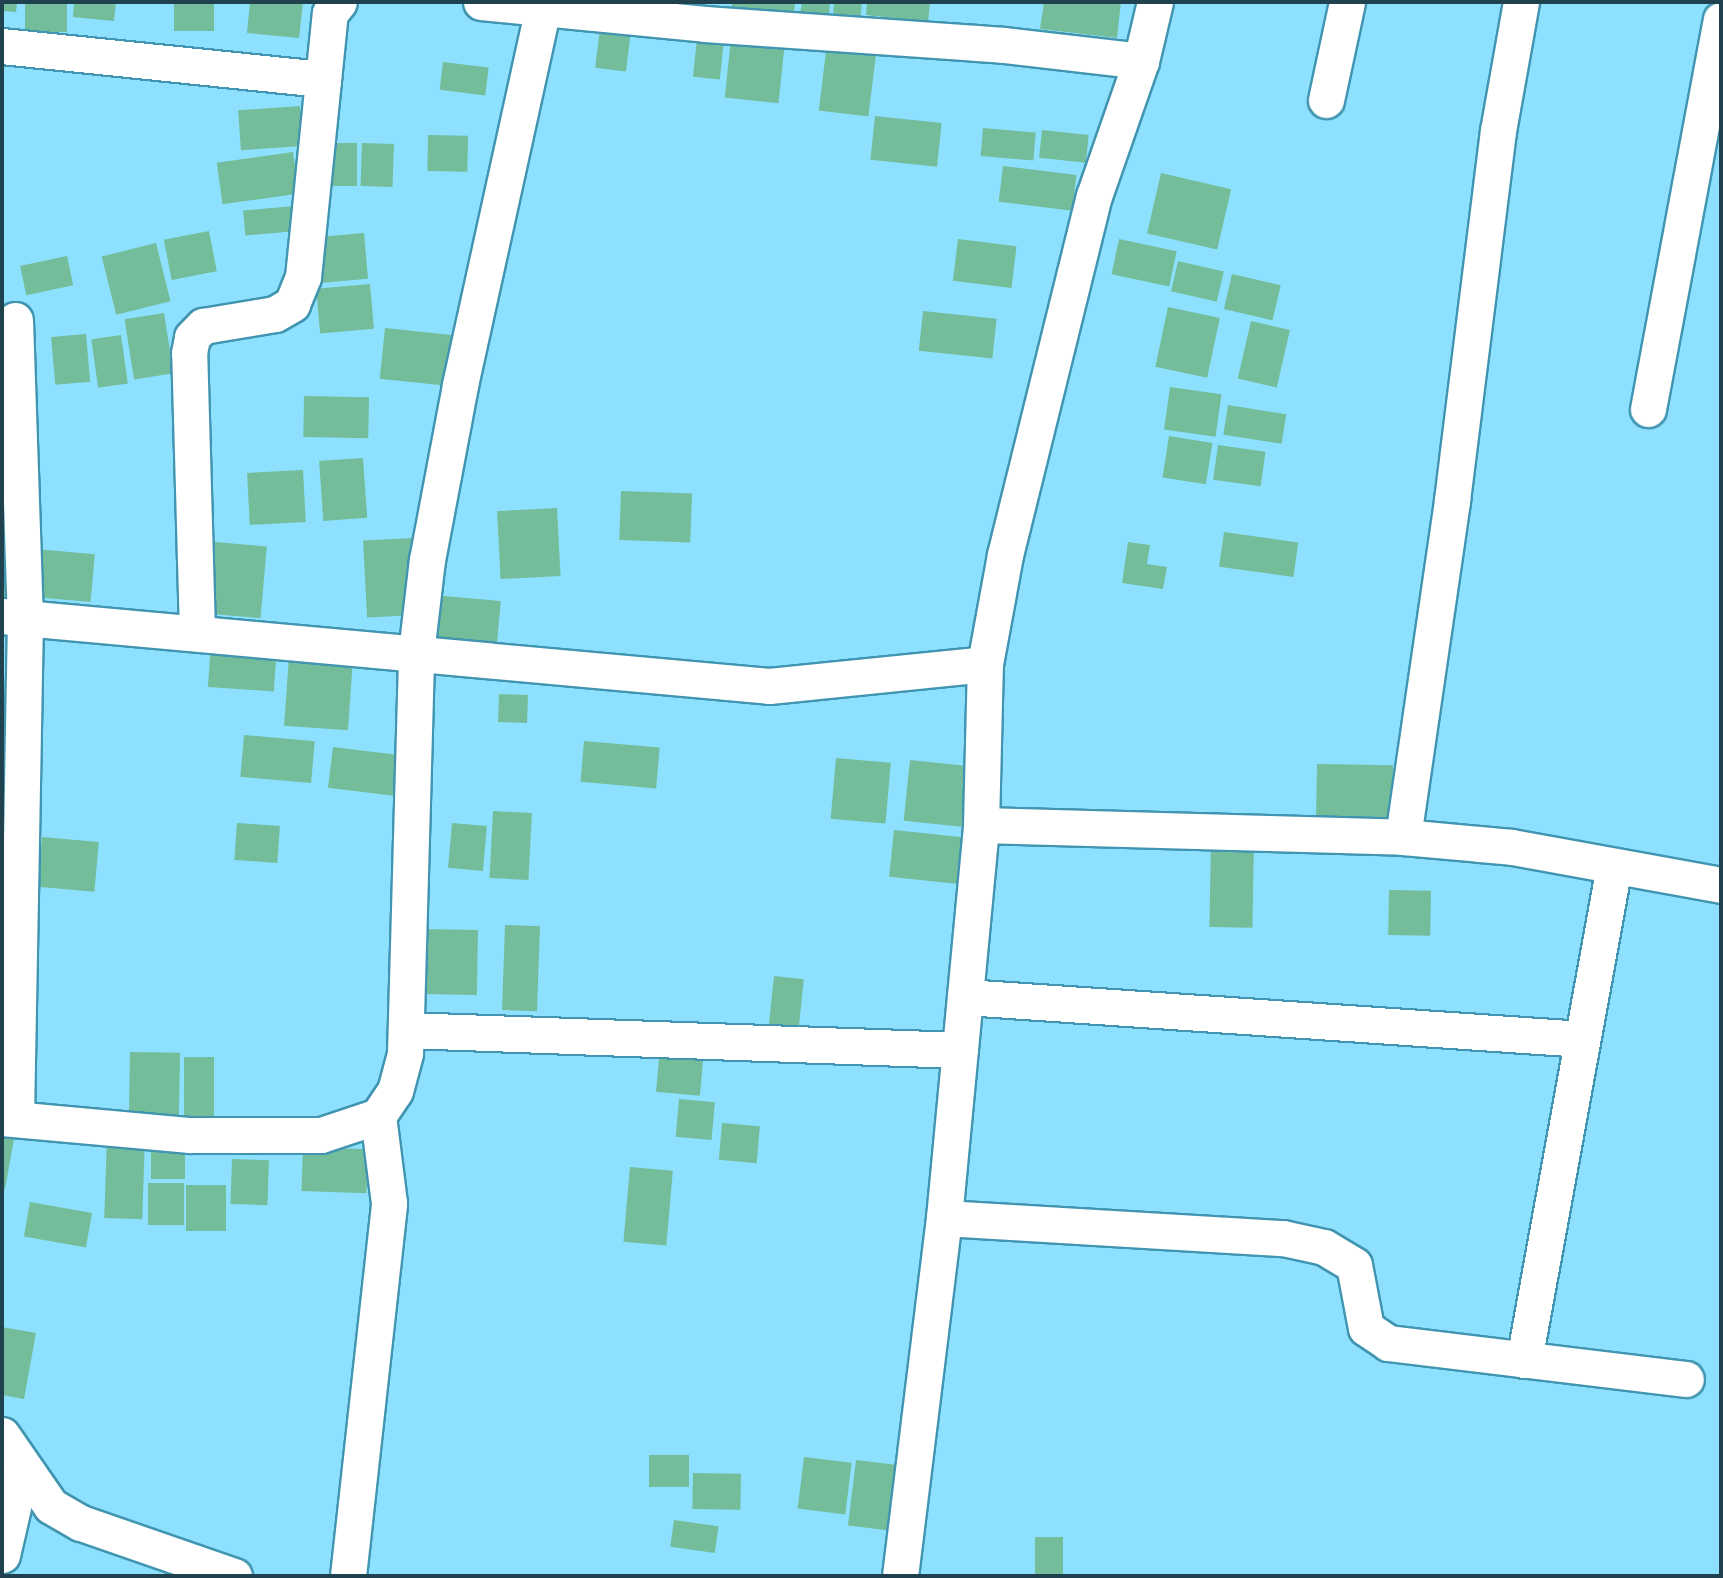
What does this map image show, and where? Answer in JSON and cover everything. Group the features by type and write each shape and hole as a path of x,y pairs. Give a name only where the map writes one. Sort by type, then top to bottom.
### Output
{"street":[{"path":"197,632 189,353 192,337 203,326 275,314 292,304 303,277 330,13 340,2"},
{"path":"481,2 544,9 707,13 1142,61"},
{"path":"900,1576 944,1218 965,998 981,825 985,664 1005,555 1094,196 1142,61 1155,2"},
{"path":"1326,100 1347,2"},
{"path":"1403,836 1452,500 1498,131 1521,2"},
{"path":"15,320 9,1119 191,1135 274,1137 321,1135 378,1116 395,1091 406,1030 416,653 437,501 544,9"},
{"path":"1648,409 1721,20"},
{"path":"2,46 323,79"},
{"path":"13,617 769,686 985,664"},
{"path":"981,825 1403,836 1512,847 1721,885"},
{"path":"1524,1360 1614,866"},
{"path":"965,998 1582,1039"},
{"path":"406,1030 960,1050"},
{"path":"348,1576 389,1203 378,1116"},
{"path":"944,1218 1283,1238 1324,1247 1354,1265 1366,1328 1375,1338 1414,1348 1686,1379"},
{"path":"2,1434 22,1468 51,1506 81,1523 234,1576"},
{"path":"2,1555 22,1468"}],"building":[{"path":"2,2 17,2 16,12 2,11"},
{"path":"25,2 67,2 67,32 25,32"},
{"path":"74,2 116,2 114,21 73,17"},
{"path":"174,2 214,2 214,31 174,31"},
{"path":"250,2 303,2 299,38 247,33"},
{"path":"732,2 795,2 794,13 732,7"},
{"path":"802,2 830,2 829,17 800,14"},
{"path":"834,2 862,2 860,21 833,17"},
{"path":"867,2 930,2 928,22 866,15"},
{"path":"1044,2 1121,2 1117,38 1040,29"},
{"path":"601,20 632,24 626,71 595,68"},
{"path":"698,29 725,32 720,80 693,77"},
{"path":"732,29 786,35 778,103 725,98"},
{"path":"828,35 878,41 868,117 819,110"},
{"path":"443,62 489,68 485,95 440,90"},
{"path":"300,106 303,146 241,150 238,110"},
{"path":"875,116 942,123 937,167 870,160"},
{"path":"983,128 1036,133 1033,161 981,156"},
{"path":"1042,130 1089,135 1086,163 1039,158"},
{"path":"428,135 468,136 467,172 427,171"},
{"path":"323,143 357,143 357,186 323,186"},
{"path":"362,143 394,144 392,187 360,186"},
{"path":"293,152 299,194 223,204 217,163"},
{"path":"1003,166 1076,175 1072,211 999,202"},
{"path":"1161,173 1231,189 1217,250 1147,233"},
{"path":"295,206 297,231 245,235 243,211"},
{"path":"209,231 217,271 172,280 164,240"},
{"path":"364,233 368,279 311,284 307,238"},
{"path":"958,239 1017,246 1011,288 953,281"},
{"path":"1119,239 1177,251 1169,286 1112,274"},
{"path":"156,243 171,301 116,315 102,257"},
{"path":"67,256 73,285 26,295 20,266"},
{"path":"1178,261 1224,272 1217,302 1171,291"},
{"path":"1232,274 1281,285 1273,320 1224,309"},
{"path":"370,284 374,329 320,334 316,289"},
{"path":"1168,307 1220,318 1207,378 1155,367"},
{"path":"923,311 997,319 992,359 919,351"},
{"path":"164,313 174,373 134,380 124,319"},
{"path":"1251,321 1290,330 1277,387 1238,378"},
{"path":"385,328 457,336 451,386 380,379"},
{"path":"86,334 90,382 55,385 51,337"},
{"path":"121,335 128,384 98,388 91,339"},
{"path":"1170,387 1221,394 1216,437 1164,430"},
{"path":"304,396 369,397 368,438 303,437"},
{"path":"1228,405 1286,414 1282,444 1223,435"},
{"path":"1169,436 1212,443 1206,484 1162,477"},
{"path":"1218,445 1266,452 1261,486 1213,480"},
{"path":"363,458 367,518 323,521 319,461"},
{"path":"303,470 306,522 250,525 247,473"},
{"path":"621,491 692,493 690,542 619,540"},
{"path":"557,508 561,576 501,579 497,511"},
{"path":"1224,532 1298,542 1293,577 1219,567"},
{"path":"413,538 417,615 367,618 363,541"},
{"path":"215,542 267,547 261,618 209,614"},
{"path":"1128,542 1150,545 1147,564 1167,567 1163,589 1122,583"},
{"path":"35,549 95,554 91,602 31,597"},
{"path":"2,559 18,560 13,605 2,604"},
{"path":"432,595 501,601 496,650 428,644"},
{"path":"211,643 277,648 274,691 208,687"},
{"path":"289,656 353,660 348,730 284,726"},
{"path":"499,694 528,695 527,723 498,722"},
{"path":"244,735 315,741 311,783 240,777"},
{"path":"584,741 660,748 656,788 580,782"},
{"path":"333,747 402,756 397,796 328,788"},
{"path":"836,758 891,763 885,824 831,819"},
{"path":"910,760 978,767 971,828 904,821"},
{"path":"1317,764 1393,765 1392,817 1316,816"},
{"path":"493,811 532,813 528,880 489,878"},
{"path":"237,823 280,826 277,863 234,860"},
{"path":"452,823 487,826 483,871 448,868"},
{"path":"894,830 978,839 973,886 889,877"},
{"path":"42,837 99,842 94,892 38,887"},
{"path":"1211,838 1254,839 1252,928 1209,927"},
{"path":"1389,890 1431,891 1430,936 1388,935"},
{"path":"505,925 540,926 537,1011 502,1010"},
{"path":"423,929 478,930 477,995 422,994"},
{"path":"774,976 804,979 799,1030 769,1027"},
{"path":"660,1047 704,1051 700,1096 656,1092"},
{"path":"130,1052 180,1053 179,1119 129,1118"},
{"path":"184,1057 214,1057 214,1120 184,1120"},
{"path":"679,1099 715,1102 712,1140 676,1137"},
{"path":"722,1123 760,1126 757,1163 719,1160"},
{"path":"2,1136 14,1139 5,1189 2,1188"},
{"path":"107,1138 145,1139 142,1219 104,1218"},
{"path":"151,1147 185,1147 185,1179 151,1179"},
{"path":"303,1147 368,1149 366,1193 301,1191"},
{"path":"232,1159 269,1160 267,1205 230,1204"},
{"path":"630,1167 673,1171 666,1245 623,1242"},
{"path":"148,1183 184,1183 184,1225 148,1225"},
{"path":"186,1185 226,1185 226,1231 186,1231"},
{"path":"30,1202 92,1213 86,1247 24,1236"},
{"path":"2,1327 36,1333 24,1399 2,1395"},
{"path":"649,1455 689,1455 689,1487 649,1487"},
{"path":"804,1457 852,1463 845,1514 798,1509"},
{"path":"856,1460 904,1466 896,1531 848,1526"},
{"path":"693,1473 741,1474 740,1510 692,1509"},
{"path":"674,1520 719,1526 715,1553 670,1547"},
{"path":"1035,1537 1063,1537 1063,1576 1035,1576"}]}
